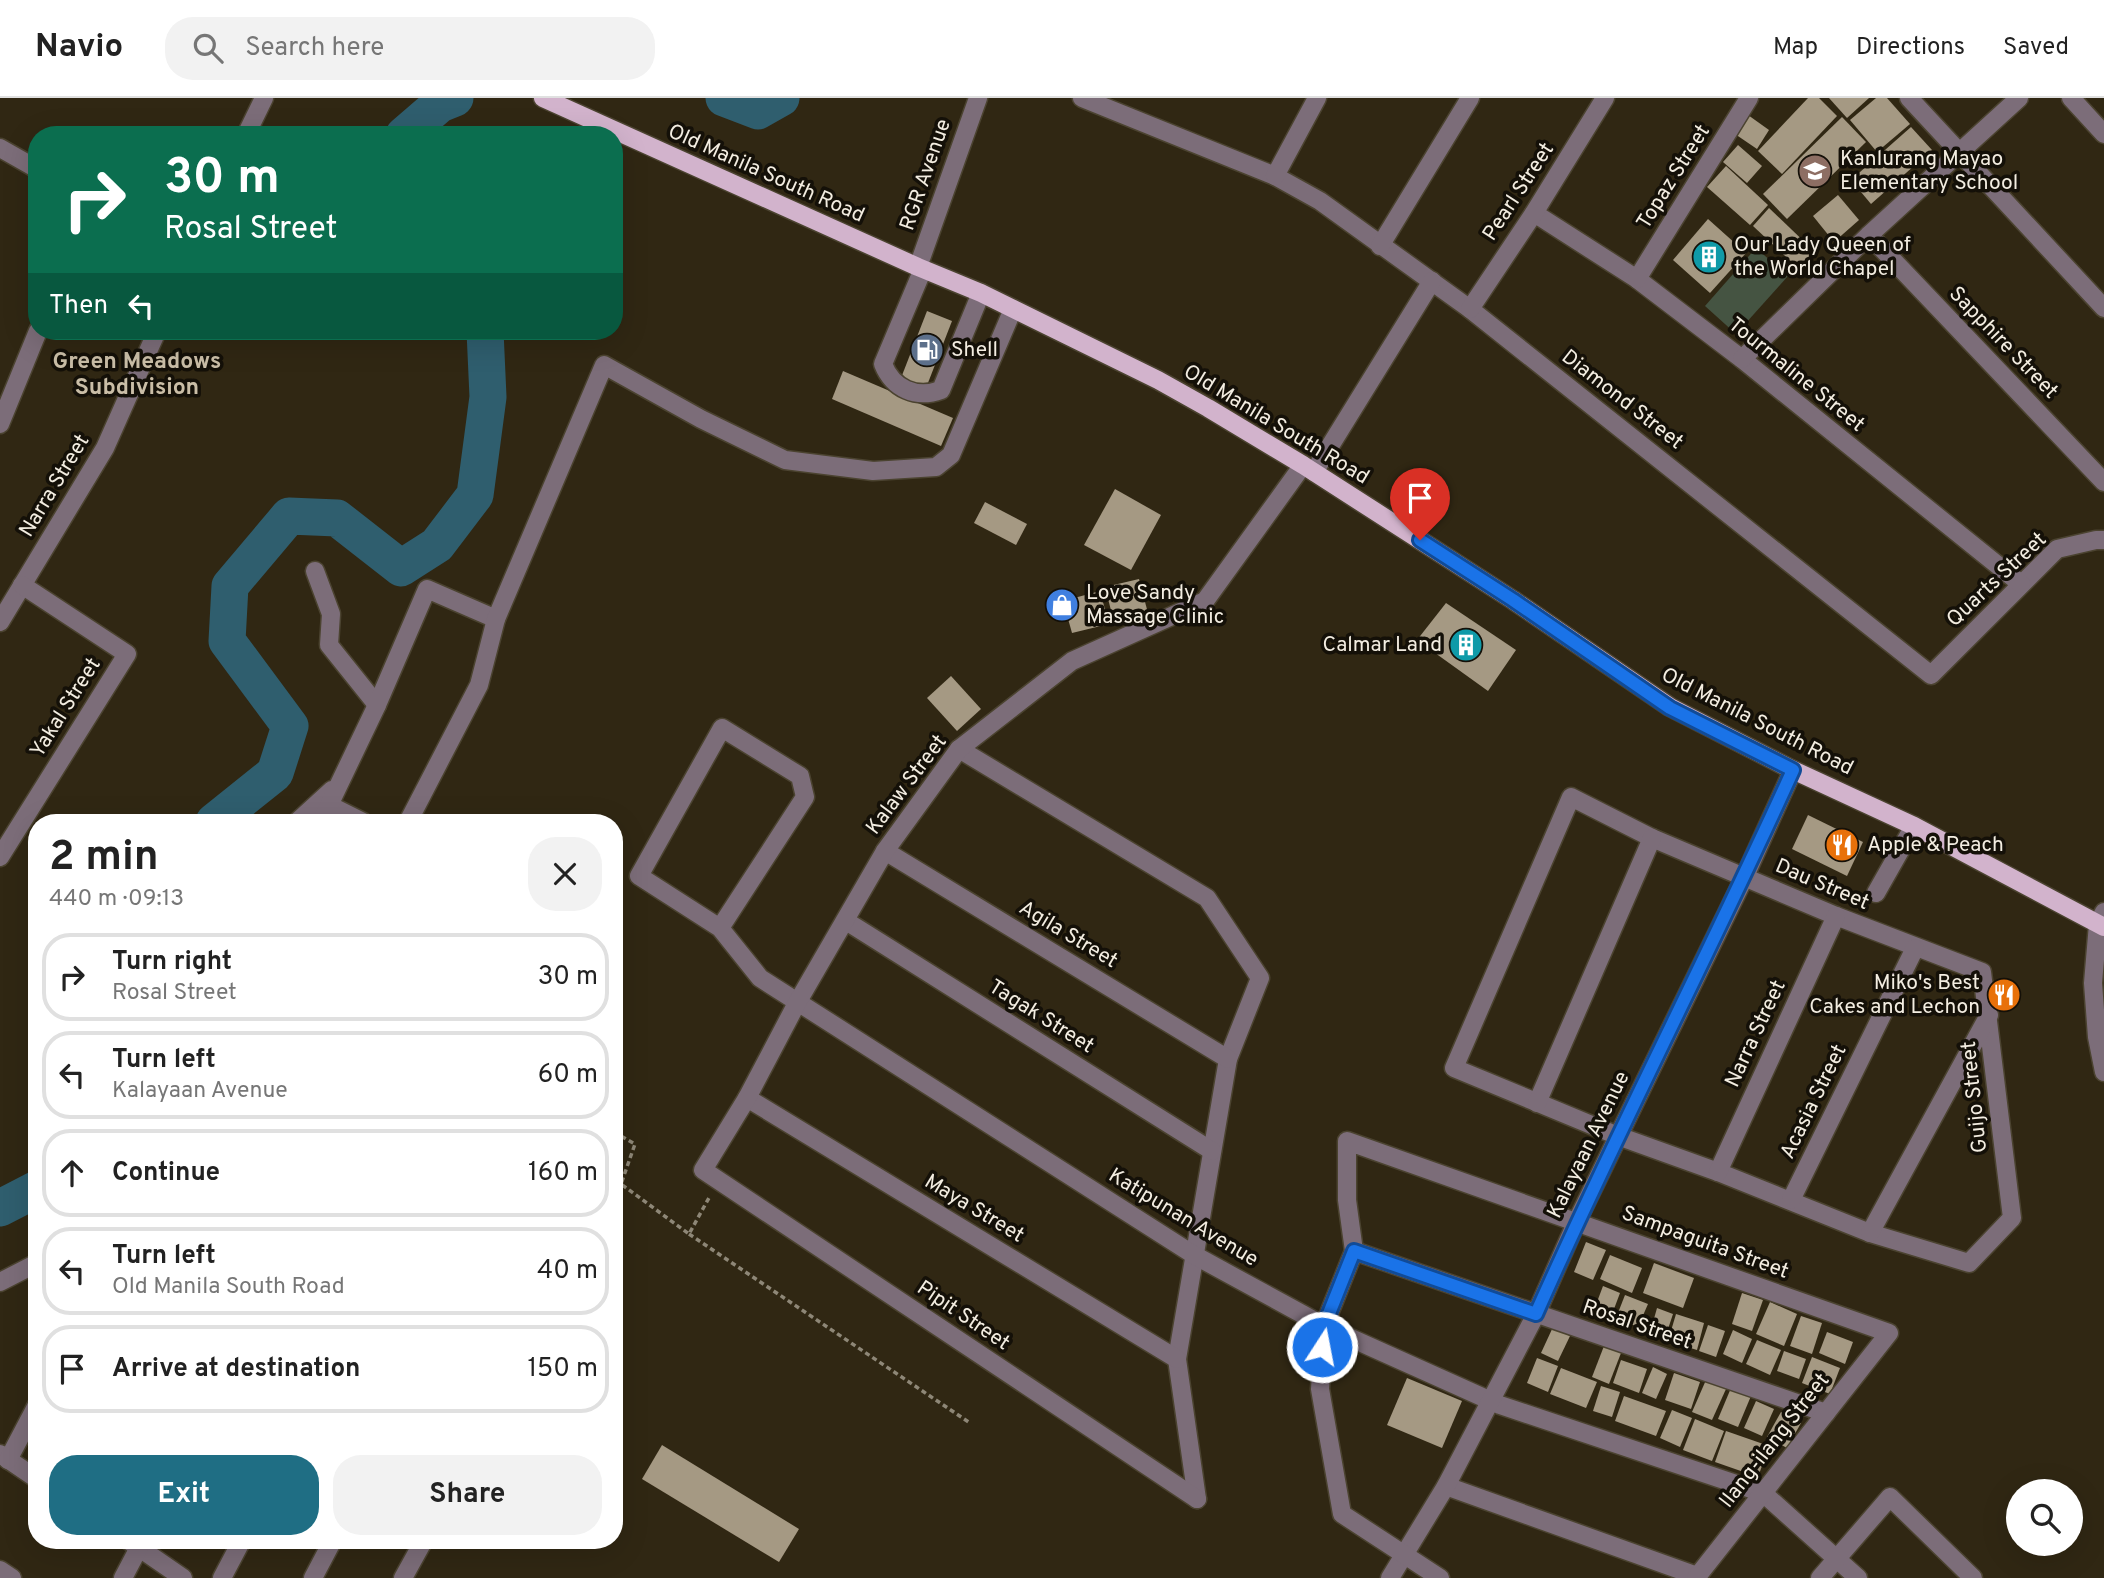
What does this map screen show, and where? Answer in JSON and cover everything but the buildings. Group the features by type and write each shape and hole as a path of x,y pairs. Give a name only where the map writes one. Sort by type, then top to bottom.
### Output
{"main road":[{"name":"Old Manila South Road","path":"542,98 604,126"},
{"name":"Old Manila South Road","path":"623,134 981,293 1158,380 1309,469 1513,600 1670,708 1793,770 1914,825 2102,921"}],"street":[{"path":"250,126 264,98"},
{"name":"RGR Avenue","path":"978,98 921,268 883,364 892,381 908,391 924,394 941,390 981,293"},
{"name":"Diamond Street","path":"1082,98 1275,176 1320,201 1470,309 1931,674"},
{"path":"1275,176 1317,98"},
{"path":"1380,246 1470,98"},
{"name":"Pearl Street","path":"1470,309 1534,213 1605,98"},
{"name":"Topaz Street","path":"1637,279 1749,98"},
{"path":"1909,98 2104,308"},
{"path":"1742,359 1869,235 2018,98"},
{"path":"2071,98 2104,134"},
{"path":"0,148 28,164"},
{"name":"Tourmaline Street","path":"1534,213 1637,279 1742,359 2021,584"},
{"name":"Sapphire Street","path":"1869,235 2104,482"},
{"name":"Kalaw Street","path":"703,1170 747,1098 797,1003 885,851 959,750 1072,661 1205,601 1309,469 1432,281"},
{"path":"412,814 479,685 496,619 604,365 701,419 785,460 873,471 936,467 951,455 1013,309"},
{"path":"0,424 34,340"},
{"name":"Narra Street","path":"0,622 105,448 153,340"},
{"name":"Quarts Street","path":"1931,674 2057,549 2104,540"},
{"path":"315,570 331,614 329,645 377,705"},
{"name":"Yakal Street","path":"0,857 127,654 22,585"},
{"path":"325,814 428,589 496,619"},
{"name":"Katipunan Avenue","path":"720,928 805,797 800,776 722,727 639,876 720,928 760,978 1194,1255 1324,1326 1491,1401 1763,1493"},
{"path":"959,750 1208,898 1260,978 1228,1059 1177,1359"},
{"name":"Kalayaan Avenue","path":"1390,1578 1446,1486 1536,1314 1577,1221 1745,876 1793,770"},
{"path":"306,814 342,780"},
{"name":"Dau Street","path":"1537,1103 1454,1068 1571,797 1652,838 1836,916 1982,972"},
{"path":"329,805 347,814"},
{"path":"1876,893 1914,825"},
{"path":"1652,838 1537,1103 1870,1233 1989,1015"},
{"name":"Agila Street","path":"885,851 1228,1059"},
{"name":"Narra Street","path":"1718,1172 1836,916"},
{"name":"Tagak Street","path":"846,921 1212,1151"},
{"path":"2102,921 2093,983 2097,1037 2104,1072"},
{"name":"Acasia Street","path":"1790,1200 1916,948"},
{"name":"Guijo Street","path":"1870,1233 1969,1263 2012,1218 1982,972"},
{"name":"Maya Street","path":"747,1098 1177,1359"},
{"name":"Sampaguita Street","path":"1354,1251 1347,1200 1347,1141 1889,1333"},
{"name":"Pipit Street","path":"703,1170 1197,1499 1177,1359"},
{"path":"1354,1251 1324,1326 1320,1389 1342,1514 1440,1578"},
{"name":"Rosal Street","path":"1354,1251 1826,1413"},
{"path":"0,1282 28,1268"},
{"name":"Ilang-ilang Street","path":"1696,1577 1889,1333"},
{"path":"28,1419 4,1457 28,1473"},
{"path":"1446,1486 1696,1577"},
{"path":"1763,1493 1858,1578"},
{"path":"1820,1578 1890,1497 1973,1578"},
{"path":"123,1578 135,1549"},
{"path":"145,1549 183,1578"},
{"path":"222,1578 237,1549"},
{"path":"313,1578 328,1549"},
{"path":"403,1578 419,1549"},
{"path":"0,1570 12,1578"}],"path":[{"path":"623,1137 635,1144 623,1179"},
{"path":"690,1234 719,1180"},
{"path":"623,1186 970,1423"}],"green space":[{"path":"1756,248 1788,276 1736,334 1705,306"}],"waterway":[{"path":"414,126 440,104 455,98"},
{"path":"724,98 758,111 781,98"},
{"path":"224,814 275,773 290,726 227,641 230,586 289,516 337,518 401,568 437,545 475,495 488,397 485,340"},
{"path":"0,1208 28,1194"}],"place":[{"name":"Kanlurang Mayao Elementary School","path":"1815,171"},
{"name":"Our Lady Queen of the World Chapel","path":"1709,257"},
{"name":"Shell","path":"927,350"},
{"name":"Love Sandy Massage Clinic","path":"1062,605"},
{"name":"Calmar Land","path":"1466,645"},
{"name":"Apple & Peach","path":"1842,845"},
{"name":"Miko's Best Cakes and Lechon","path":"2004,995"}],"district":[{"name":"Green Meadows Subdivision","path":"137,375"}],"route":[{"path":"1322,1347 1324,1326 1354,1251 1536,1314 1577,1221 1745,876 1793,770 1670,708 1420,540"}]}
